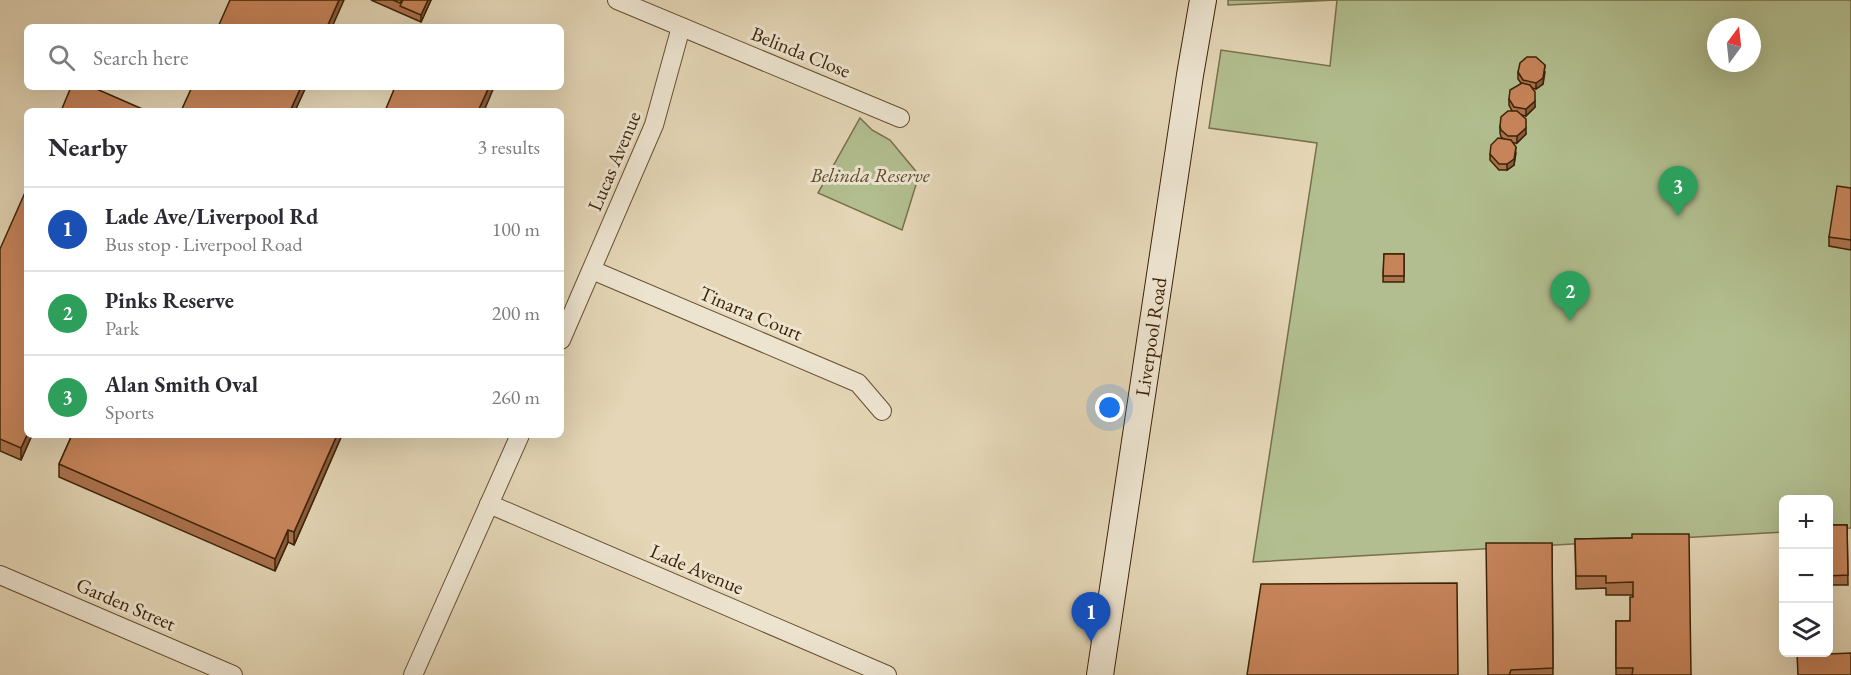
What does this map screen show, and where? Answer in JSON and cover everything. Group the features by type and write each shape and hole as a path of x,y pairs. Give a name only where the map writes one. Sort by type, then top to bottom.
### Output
{"main road":[{"name":"Liverpool Road","path":"1100,675 1203,0"}],"street":[{"name":"Belinda Close","path":"617,0 900,118"},
{"name":"Lucas Avenue","path":"564,333 654,125 681,27"},
{"name":"Tinarra Court","path":"592,270 858,383 882,411"},
{"path":"413,675 519,438"},
{"name":"Lade Avenue","path":"489,504 887,675"},
{"name":"Garden Street","path":"0,574 233,675"}],"green space":[{"path":"1228,0 1337,0 1228,5"},
{"path":"1337,0 1851,0 1851,528 1833,529 1833,495 1779,495 1779,532 1253,562 1317,143 1209,128 1221,50 1330,66"},
{"name":"Belinda Reserve","path":"860,118 872,130 890,140 919,175 902,230 818,193"}],"building":[{"path":"230,0 339,0 328,24 219,24"},
{"path":"403,0 428,0 421,15 400,6"},
{"path":"1527,57 1536,57 1545,65 1543,78 1536,83 1523,80 1518,72 1520,63"},
{"path":"1522,83 1530,85 1535,92 1535,101 1526,109 1514,107 1509,99 1510,90"},
{"path":"70,90 99,90 140,108 62,108"},
{"path":"191,90 300,90 291,108 182,108"},
{"path":"394,90 488,90 479,108 386,108"},
{"path":"1508,111 1517,111 1526,119 1526,128 1517,136 1508,136 1501,130 1501,117"},
{"path":"1498,138 1511,140 1516,147 1514,159 1507,164 1499,164 1490,154 1491,145"},
{"path":"1837,186 1851,188 1851,240 1829,237"},
{"path":"24,195 26,438 21,448 0,439 0,249"},
{"path":"1384,254 1404,254 1404,276 1383,276"},
{"path":"71,438 336,438 294,532 288,530 275,559 59,464"},
{"path":"1833,525 1847,525 1848,575 1833,576"},
{"path":"1632,534 1689,534 1691,675 1632,675 1633,668 1616,668 1616,621 1630,621 1630,597 1633,597 1633,582 1606,583 1606,576 1576,576 1575,539 1632,538"},
{"path":"1486,543 1552,543 1553,668 1511,670 1509,675 1488,675"},
{"path":"1457,583 1458,675 1247,675 1261,584"},
{"path":"1851,653 1851,675 1798,675 1797,657 1833,657 1833,654"}],"place":[{"name":"Alan Smith Oval","path":"1678,216"},
{"name":"Pinks Reserve","path":"1570,321"},
{"name":"Lade Ave/Liverpool Rd","path":"1091,642"}]}
